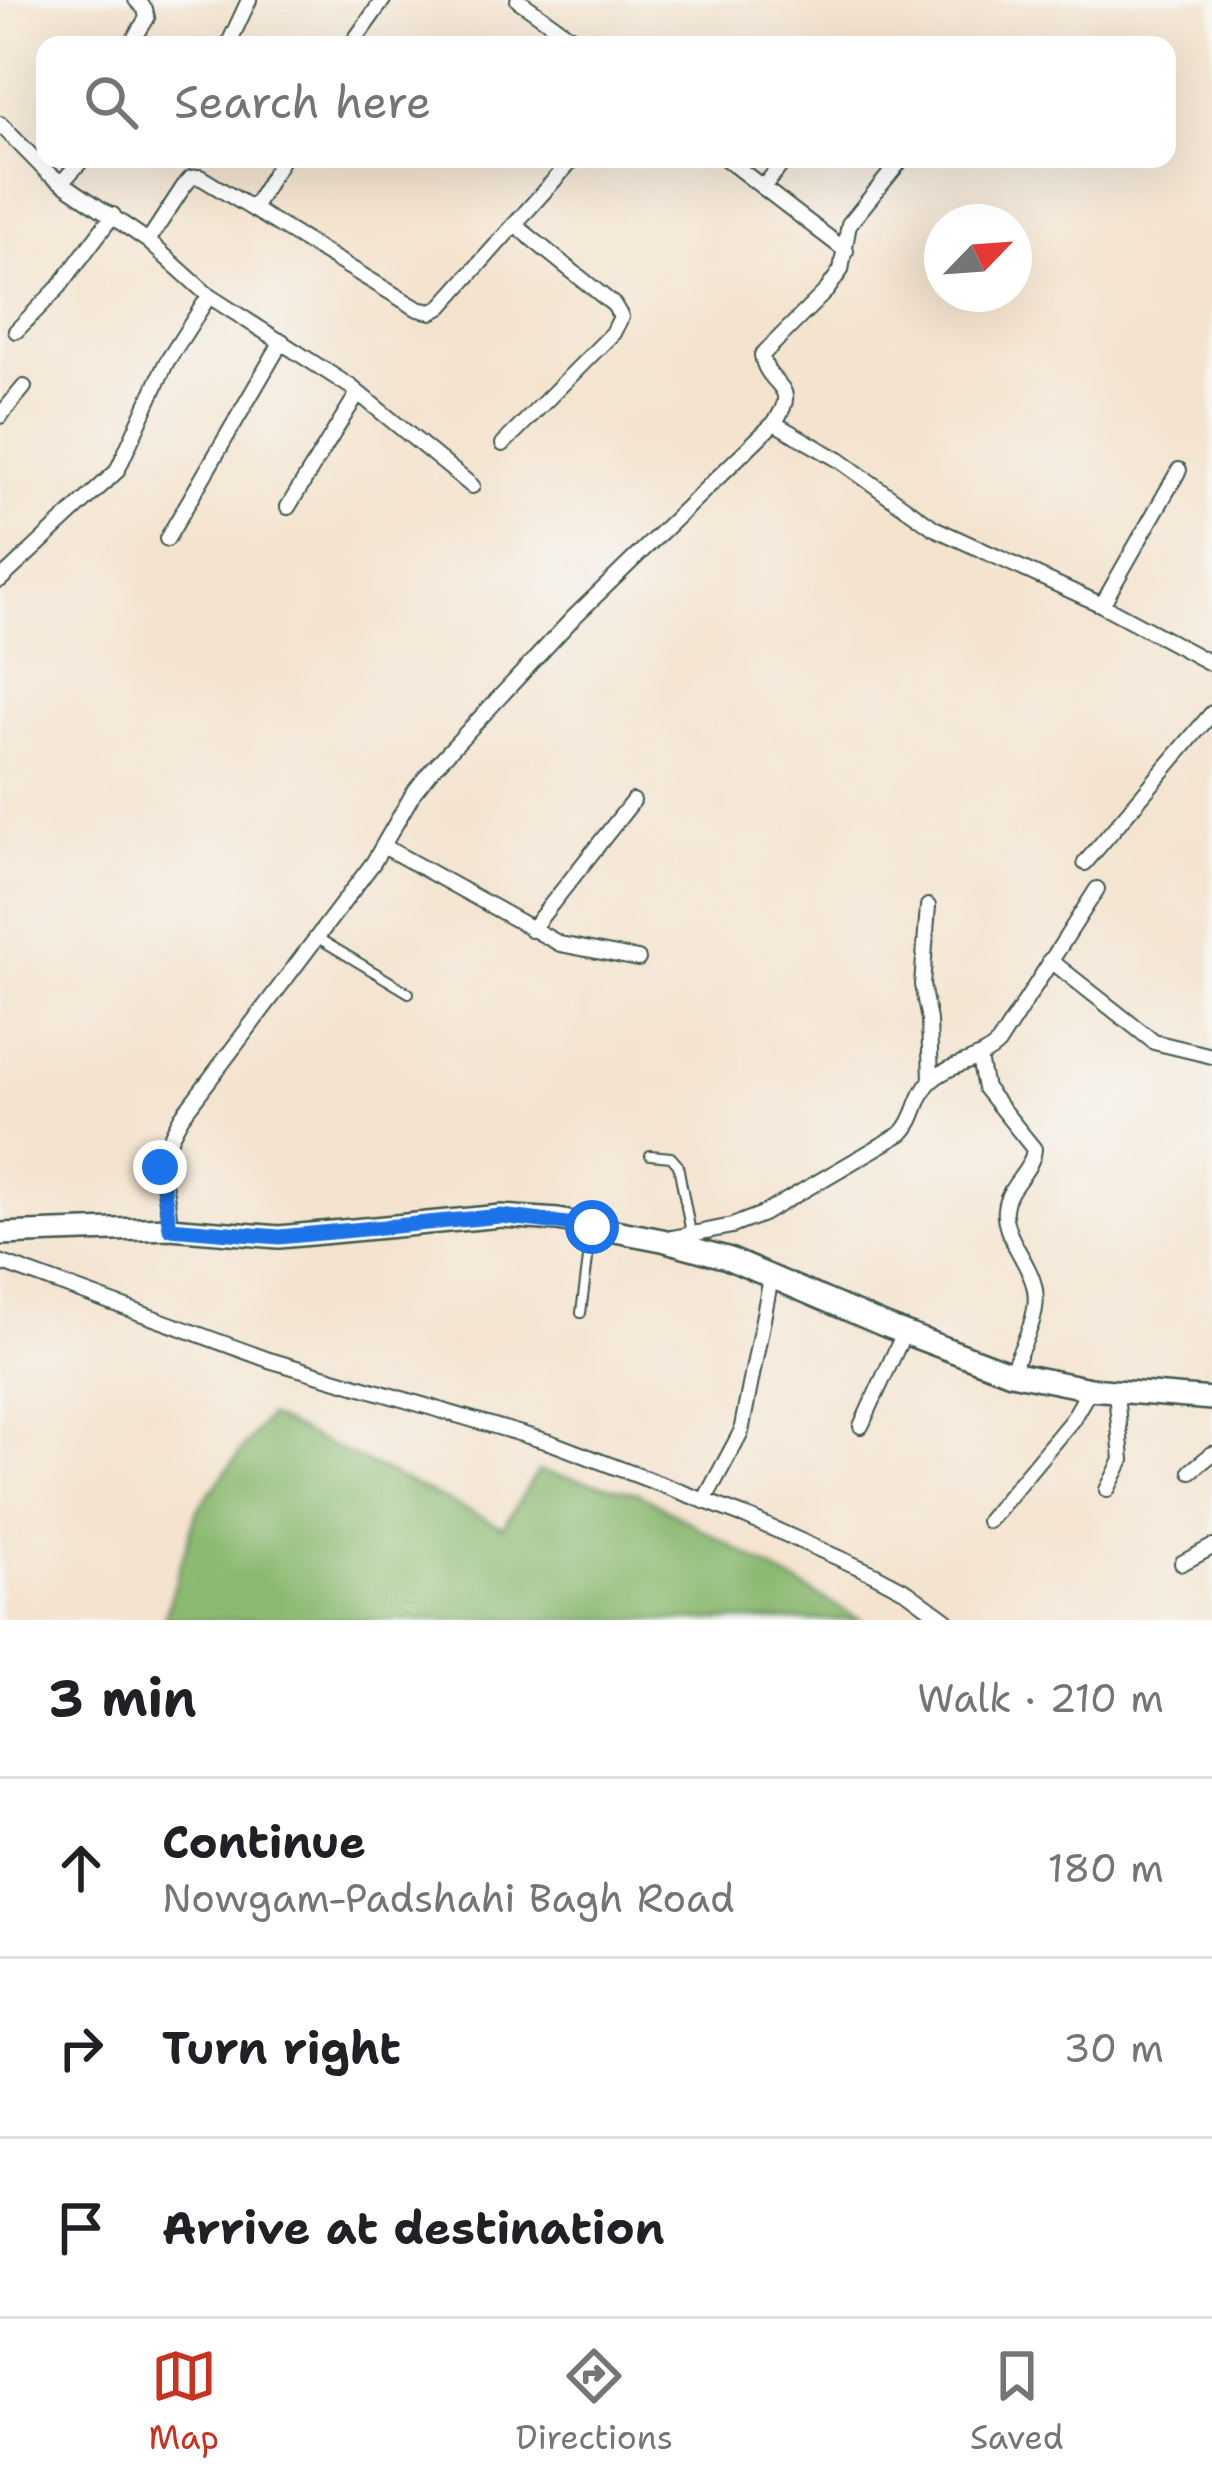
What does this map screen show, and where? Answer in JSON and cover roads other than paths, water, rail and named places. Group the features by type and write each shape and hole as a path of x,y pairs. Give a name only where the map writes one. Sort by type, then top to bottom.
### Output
{"main road":[{"path":"0,1234 170,1228 279,1237 501,1216 592,1227 727,1258 1011,1373 1090,1389 1212,1399"}],"street":[{"path":"135,36 147,17 136,0"},
{"path":"231,36 249,0"},
{"path":"357,36 383,0"},
{"path":"518,0 569,36"},
{"path":"0,124 36,162"},
{"path":"44,168 148,241 208,296 358,392 472,486"},
{"path":"62,182 75,168"},
{"path":"253,209 278,168"},
{"path":"148,241 191,178 204,178 426,312 441,307 565,168"},
{"path":"738,168 846,251"},
{"path":"764,188 779,168"},
{"path":"170,1228 160,1167 167,1141 383,846 414,792 496,698 784,410 787,395 763,365 762,355 827,290 841,270 849,224 895,168"},
{"path":"16,331 59,286 113,215"},
{"path":"503,444 614,333 621,317 614,305 515,225"},
{"path":"0,580 118,471 166,364 208,296"},
{"path":"167,539 282,341"},
{"path":"0,416 24,387"},
{"path":"288,507 358,392"},
{"path":"774,423 838,460 934,528 1102,605 1212,664"},
{"path":"1102,605 1179,470"},
{"path":"1085,863 1212,713"},
{"path":"531,930 633,801"},
{"path":"383,846 560,944 638,959"},
{"path":"931,1081 979,1059 998,1044 1097,889"},
{"path":"662,1240 732,1226 763,1214 911,1124 931,1081 929,1020 922,985 928,906"},
{"path":"1049,960 1154,1042 1212,1056"},
{"path":"979,1059 985,1088 1034,1149 1005,1207 1006,1222 1036,1291 1034,1313 1011,1373"},
{"path":"0,1262 269,1360 552,1442 872,1573 946,1620"},
{"path":"704,1501 741,1432 771,1278"},
{"path":"861,1426 904,1333"},
{"path":"988,1521 1072,1420 1090,1389"},
{"path":"1108,1490 1122,1460 1116,1392"},
{"path":"1191,1471 1212,1454"},
{"path":"1182,1563 1212,1547"}],"lane":[{"path":"316,938 409,993"},
{"path":"650,1155 671,1157 678,1165 692,1234"},
{"path":"580,1313 592,1227"}]}
